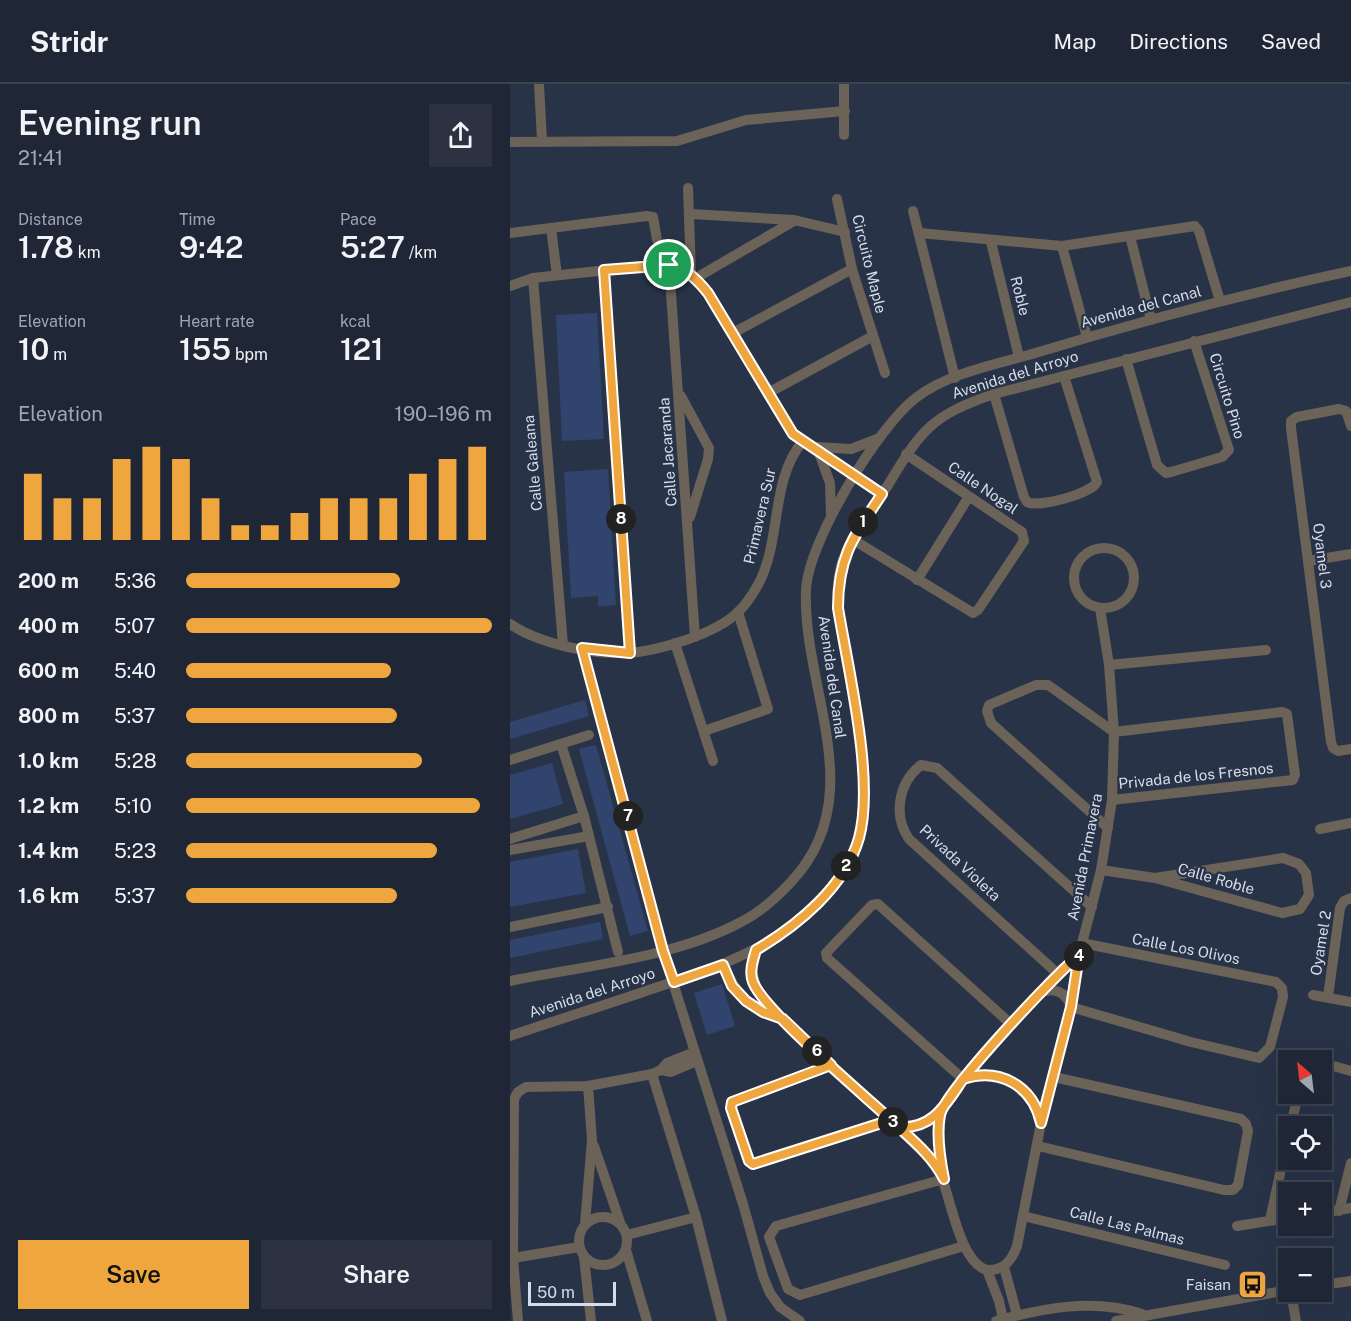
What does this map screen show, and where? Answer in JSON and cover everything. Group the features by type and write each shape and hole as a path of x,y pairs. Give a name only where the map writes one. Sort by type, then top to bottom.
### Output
{"street":[{"path":"539,84 542,140"},
{"path":"844,84 844,135"},
{"path":"510,141 677,141 746,120 845,111"},
{"path":"688,188 693,276"},
{"name":"Circuito Maple","path":"837,199 852,269 885,373"},
{"path":"913,211 955,378"},
{"path":"691,214 794,220 844,232"},
{"path":"510,233 647,216 652,217 656,223 657,240"},
{"path":"693,276 794,220"},
{"path":"919,233 991,242 1062,246 1196,226 1200,231 1220,301"},
{"path":"551,228 557,275"},
{"path":"1130,236 1151,320"},
{"name":"Roble","path":"991,242 1019,357"},
{"path":"1062,246 1087,337"},
{"path":"510,286 533,278 669,265 693,276 733,333 786,426 803,441 816,447 882,494"},
{"name":"Calle Jacaranda","path":"669,265 695,637"},
{"path":"733,333 852,269"},
{"path":"604,270 630,653"},
{"name":"Avenida del Canal","path":"510,981 663,951 716,934 744,921 781,892 806,866 823,832 831,796 826,727 808,625 806,591 811,560 830,520 880,437 918,396 955,378 1087,337 1220,301 1351,271"},
{"name":"Calle Galeana","path":"533,278 562,645"},
{"name":"Avenida del Arroyo","path":"510,1036 723,965 756,950 797,922 845,869 859,837 863,805 863,773 838,608 840,570 852,539 906,454 927,429 949,411 994,394 1351,302"},
{"path":"768,393 873,336"},
{"name":"Circuito Pino","path":"1126,359 1157,465 1166,473 1171,472 1222,457 1229,450 1194,341"},
{"path":"994,394 1024,497 1032,504 1059,499 1089,491 1097,482 1064,376"},
{"path":"679,393 709,448 708,459 688,523"},
{"name":"Oyamel 3","path":"1351,426 1346,411 1339,409 1297,417 1291,421 1331,742 1333,748 1338,751 1351,749"},
{"path":"816,447 851,449 880,437"},
{"name":"Primavera Sur","path":"510,624 527,634 562,645 630,653 695,637 738,612 760,581 787,464 803,441"},
{"path":"816,447 830,483 830,520"},
{"name":"Calle Nogal","path":"852,539 973,613 978,610 1024,541 1025,536 1022,532 968,498 906,454"},
{"path":"917,580 968,498"},
{"path":"1111,549 1129,562 1133,583 1121,602 1100,608 1080,597 1074,583 1075,568 1089,551 1111,549"},
{"path":"1308,561 1351,554"},
{"name":"Avenida Primavera","path":"1004,1267 1014,1252 1023,1216 1041,1123 1071,1007 1079,955 1101,870 1108,828 1112,800 1114,732 1109,665 1100,608"},
{"path":"704,732 768,709 738,612"},
{"path":"675,643 713,761"},
{"path":"582,648 663,951 743,1204 766,1285 780,1307 800,1321"},
{"path":"1109,665 1266,650"},
{"path":"1108,828 991,723 987,711 994,701 1036,685 1048,685 1114,732"},
{"name":"Privada de los Fresnos","path":"1112,800 1290,781 1295,775 1288,717 1285,713 1114,732"},
{"path":"510,760 589,735"},
{"path":"561,744 584,816 618,952"},
{"name":"Privada Violeta","path":"1057,973 909,839 901,827 900,800 912,772 921,765 937,768 1092,906"},
{"path":"510,839 584,816"},
{"path":"1320,829 1351,823"},
{"path":"510,850 589,836"},
{"name":"Calle Roble","path":"1101,870 1155,878 1282,913 1300,909 1307,900 1309,890 1303,867 1283,858 1155,878"},
{"name":"Oyamel 2","path":"1328,997 1340,908 1344,900 1351,898"},
{"path":"963,1079 827,958 827,950 872,905 878,904 1012,1026"},
{"path":"510,927 608,907"},
{"name":"Calle Los Olivos","path":"1071,1007 1191,1042 1259,1058 1270,1047 1284,997 1282,988 1276,982 1082,943"},
{"path":"756,950 752,971 754,984 783,1019 937,1165 944,1179"},
{"path":"831,1065 732,1102 731,1108 751,1163 756,1164 894,1123 921,1125 940,1112 963,1079 1038,994 1057,973 1079,955"},
{"path":"723,965 732,986 746,1001 763,1012 783,1019"},
{"path":"1038,994 1048,990 1058,991 1067,997 1071,1007"},
{"name":"Oyamel 2","path":"1313,995 1351,1002"},
{"path":"518,1321 513,1258 514,1099 518,1092 525,1087 588,1086 656,1072 671,1072 696,1056"},
{"path":"1332,1066 1351,1071"},
{"path":"656,1072 722,1321"},
{"path":"963,1079 988,1075 1013,1082 1032,1099 1041,1123"},
{"path":"1038,1146 1224,1190 1233,1190 1238,1185 1248,1131 1241,1119 1054,1077"},
{"path":"588,1086 592,1140 585,1224 579,1235 591,1321"},
{"path":"940,1112 939,1143 944,1179 964,1246 975,1263 987,1270 999,1301 999,1320 1017,1315 1096,1304 1121,1307 1142,1315"},
{"path":"592,1140 620,1222 627,1235 626,1250 647,1321"},
{"path":"1339,1211 1351,1163"},
{"path":"1270,1220 1281,1170"},
{"path":"944,1179 776,1226 769,1237 788,1289 800,1295 964,1246"},
{"path":"1332,1212 1351,1208"},
{"path":"585,1224 602,1216 620,1222"},
{"name":"Calle Las Palmas","path":"1023,1216 1225,1265"},
{"path":"627,1235 696,1217"},
{"path":"1237,1226 1278,1219"},
{"path":"513,1258 582,1252 602,1265 620,1258 626,1250"},
{"path":"987,1270 1004,1267 1017,1315"},
{"path":"1332,1284 1351,1281"},
{"path":"1116,1321 1278,1293"},
{"path":"1292,1302 1296,1321"}],"building":[{"path":"597,313 604,439 562,441 556,315"},
{"path":"608,469 616,605 598,607 598,596 571,598 564,472"},
{"path":"585,700 589,716 510,739 510,722"},
{"path":"596,745 648,931 630,936 579,749"},
{"path":"552,763 563,804 510,819 510,775"},
{"path":"578,849 586,893 510,907 510,862"},
{"path":"600,922 603,939 510,958 510,940"},
{"path":"722,984 735,1026 707,1035 694,993"}],"place":[{"name":"Faisan","path":"1252,1285"}],"route":[{"path":"669,265 604,270 630,653 582,648 598,700 663,951 674,982 723,965 732,986 746,1001 754,1008 783,1019 831,1065 732,1102 731,1108 749,1161 753,1164 891,1120 898,1127 921,1125 935,1118 963,1079 971,1076 997,1076 1013,1082 1027,1092 1032,1099 1041,1123 1071,1007 1079,955 1057,973 1038,994 963,1079 940,1112 939,1143 944,1179 937,1165 916,1144 898,1127 891,1120 783,1019 757,990 752,978 752,964 756,950 797,922 834,884 845,869 859,837 864,789 863,773 838,608 838,586 845,552 882,494 816,447 793,434 786,426 708,293 696,278 683,269 669,265"}]}
